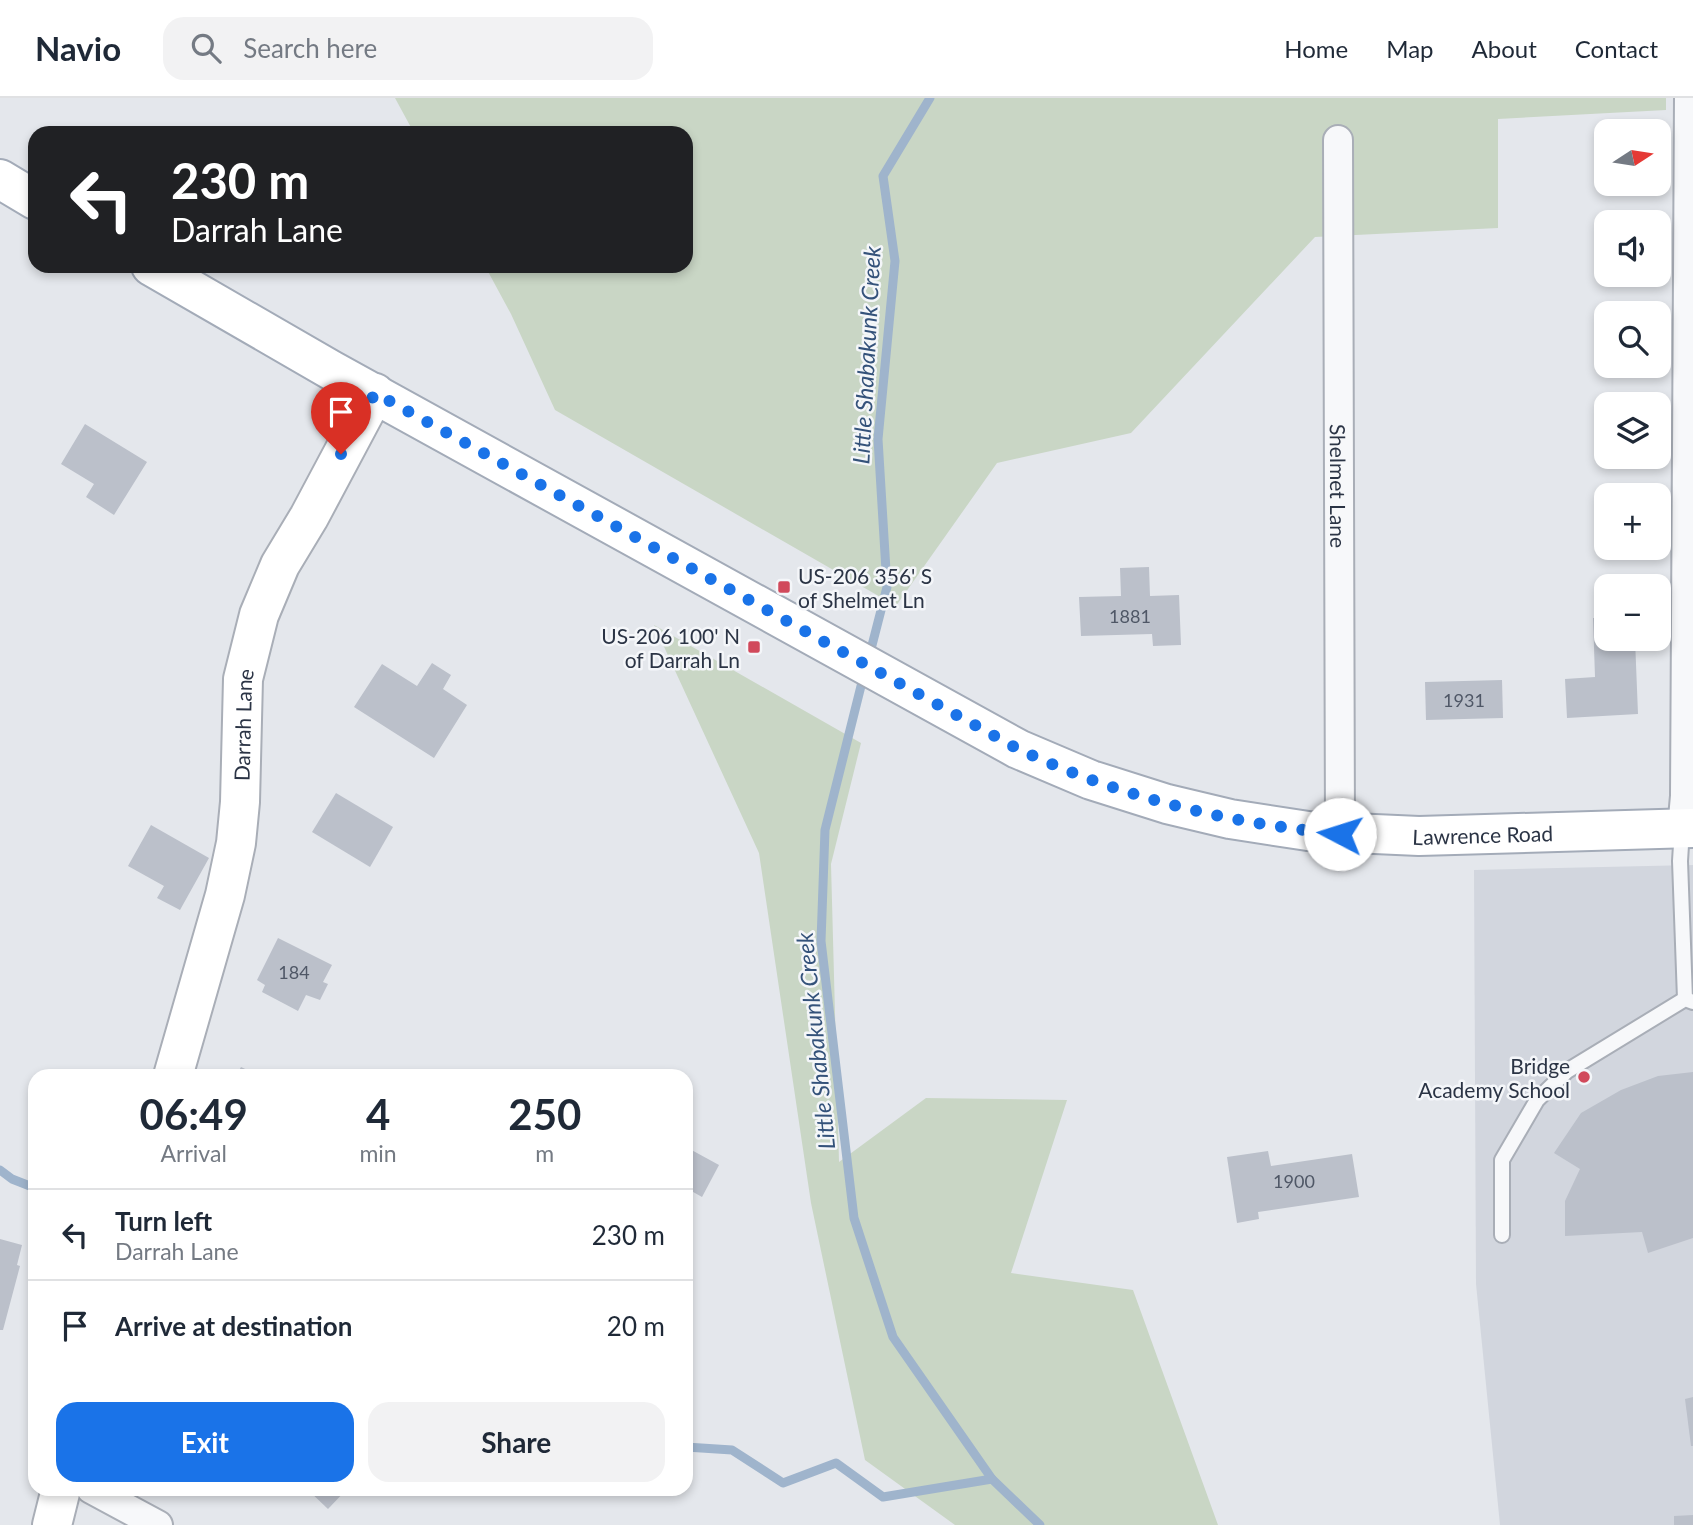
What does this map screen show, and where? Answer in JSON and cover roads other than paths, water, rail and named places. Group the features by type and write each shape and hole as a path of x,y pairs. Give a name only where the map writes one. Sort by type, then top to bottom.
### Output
{"main road":[{"path":"0,180 28,196"},
{"name":"Lawrence Road","path":"162,273 1018,749 1091,780 1167,804 1230,819 1340,834 1419,836 1687,829"},
{"name":"Darrah Lane","path":"175,1069 225,895 236,843 240,802 243,679 259,615 279,565 309,517 375,393"},
{"path":"52,1525 59,1496"}],"street":[{"path":"1687,829 1689,98"},
{"name":"Shelmet Lane","path":"1338,140 1340,834"},
{"path":"104,1496 158,1525"}],"lane":[{"path":"1502,1235 1502,1160 1537,1100 1567,1071 1689,1000 1680,861 1687,829"}],"waterway":[{"name":"Little Shabakunk Creek","path":"869,657 887,587 878,439 895,261 883,176 930,98"},
{"name":"Little Shabakunk Creek","path":"864,674 825,830 821,941 854,1218 893,1337 992,1479 1040,1525"},
{"path":"0,1170 12,1179 28,1185"},
{"path":"693,1447 732,1450 783,1483 836,1463 883,1497 992,1479"}],"place":[{"name":"US-206 356' S of Shelmet Ln","path":"784,587"},
{"name":"US-206 100' N of Darrah Ln","path":"754,647"},
{"name":"Bridge Academy School","path":"1584,1077"}]}
